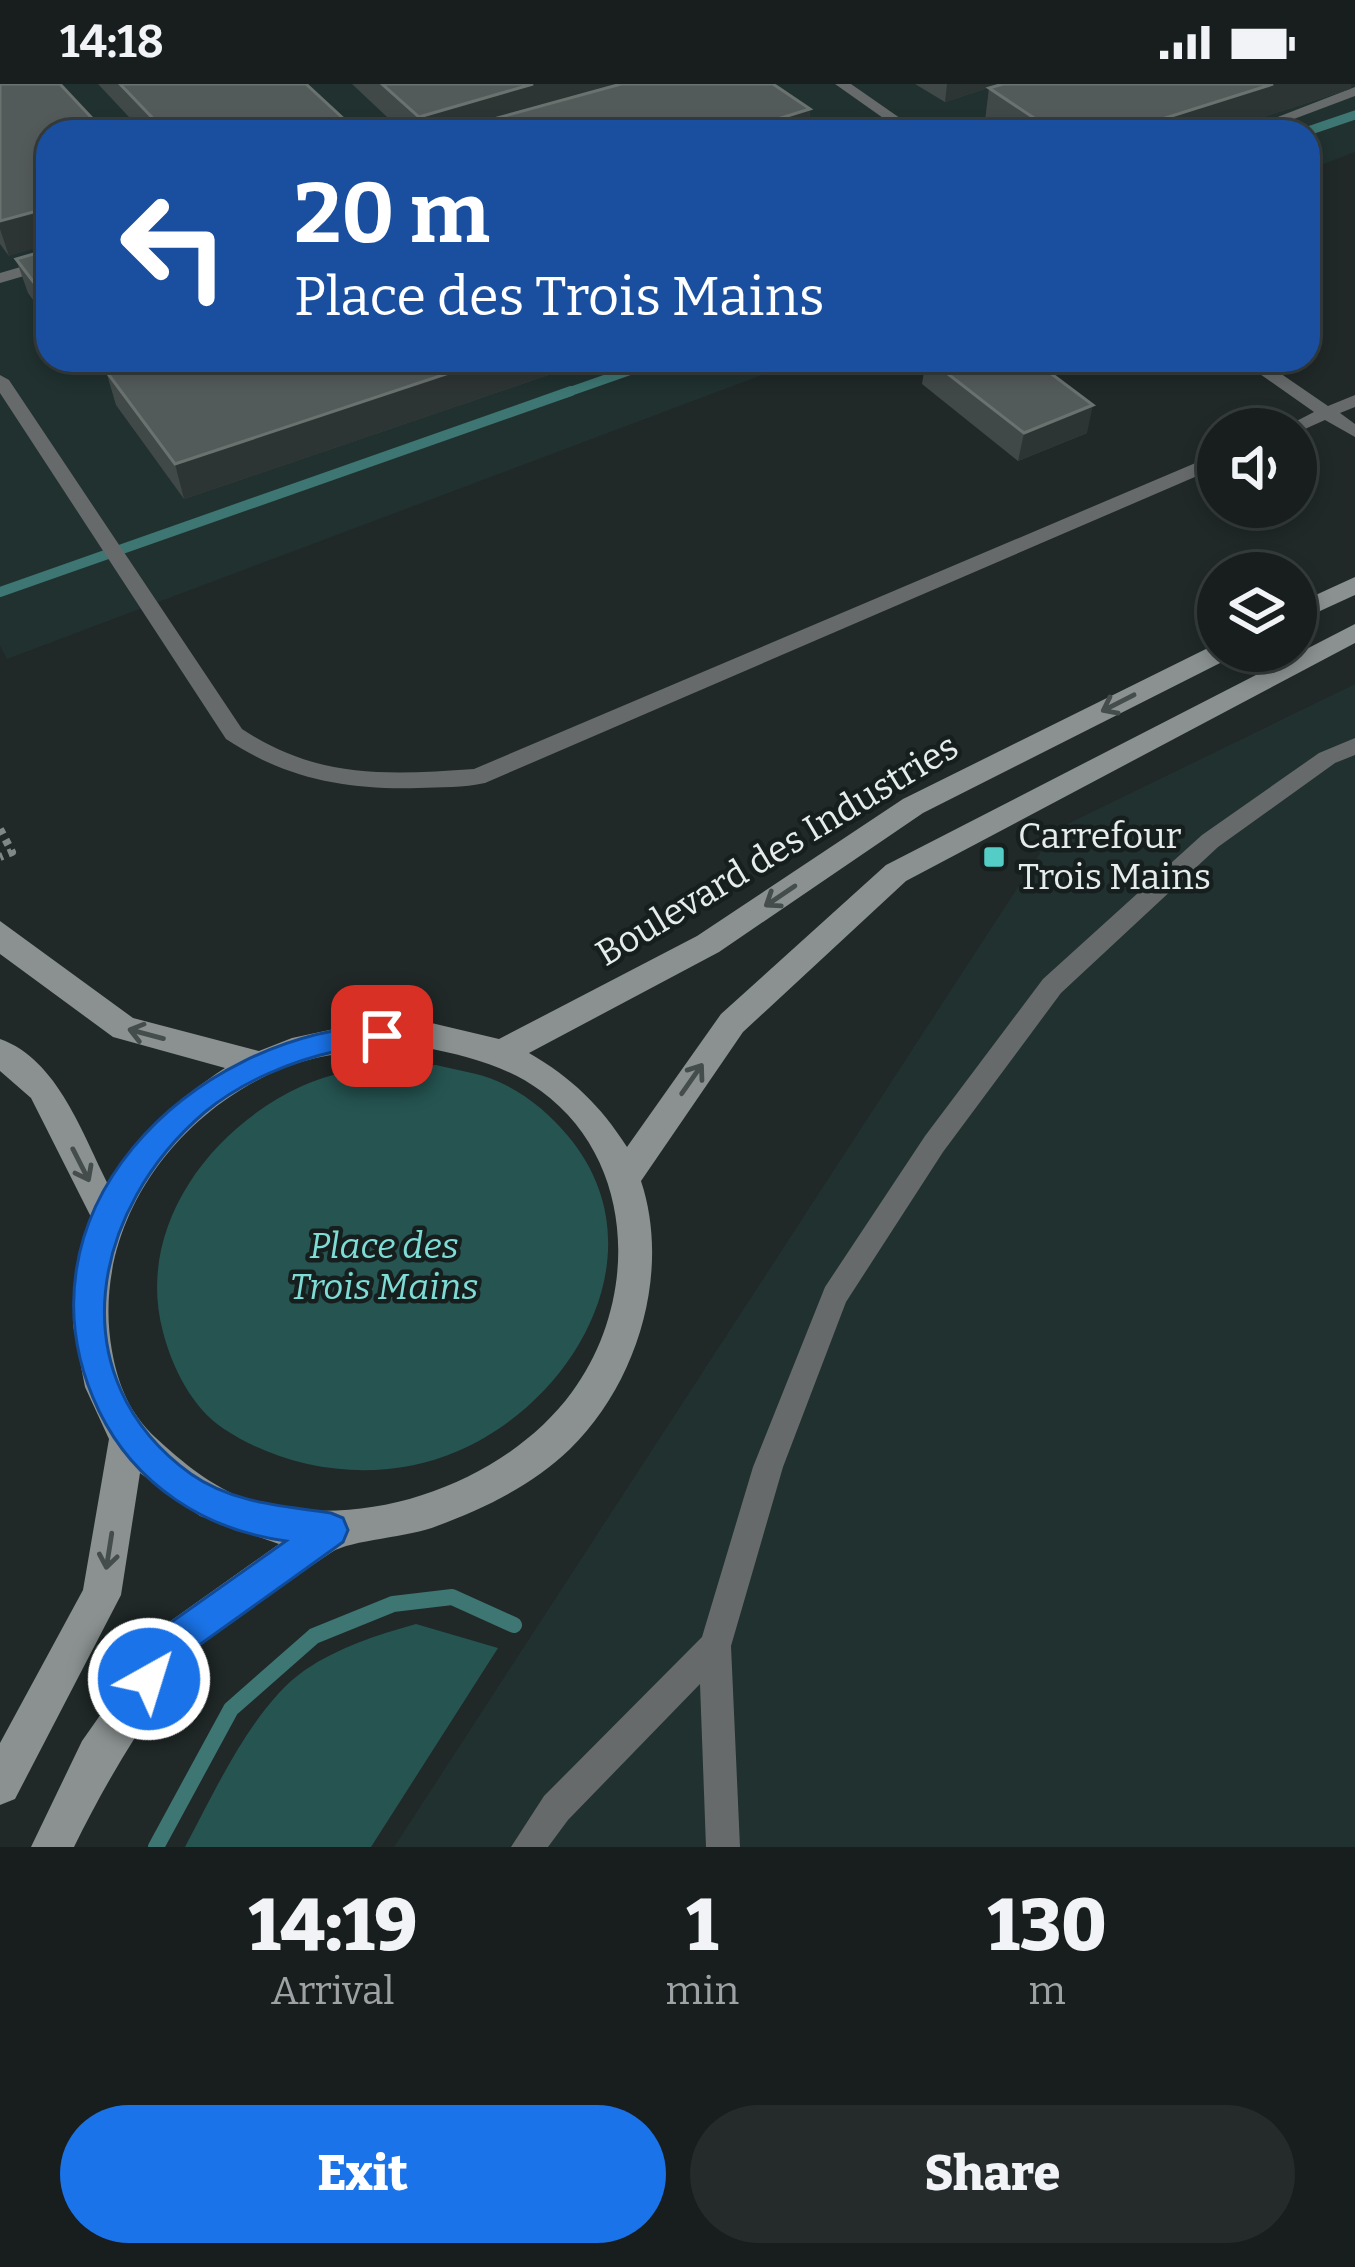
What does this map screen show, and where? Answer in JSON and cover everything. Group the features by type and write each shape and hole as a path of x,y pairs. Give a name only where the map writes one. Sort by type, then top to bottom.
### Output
{"main road":[{"path":"1317,604 1355,585"},
{"path":"626,1175 732,1023 896,873 1355,632"},
{"name":"Boulevard des Industries","path":"501,1053 708,944 914,806 1197,664"},
{"path":"0,932 7,943 124,1028 259,1064"},
{"path":"423,1034 501,1053 553,1082 596,1124 626,1175 640,1249 627,1329 585,1406 517,1471 428,1515 331,1530 250,1519 180,1486 128,1435 94,1366 88,1290 107,1215 158,1141 196,1102 259,1064 340,1038 423,1034"},
{"path":"0,1052 42,1089 107,1215"},
{"path":"0,1784 102,1595 128,1435"},
{"path":"52,1847 97,1756 176,1641 331,1530"}],"lane":[{"path":"842,84 895,120"},
{"path":"1278,120 1355,91"},
{"path":"0,278 36,268"},
{"path":"1267,372 1355,432"},
{"path":"0,380 233,734 282,763 326,774 400,782 477,777 1197,469"},
{"path":"1317,417 1355,400"},
{"path":"723,1847 715,1646 768,1467 835,1296 934,1144 1052,986 1210,841 1327,758 1355,746"},
{"path":"528,1847 556,1808 715,1646"}],"path":[{"path":"0,829 12,852 0,857"}],"shaded area":[{"path":"0,84 1355,84 1355,152 1320,165 1320,120 36,120 36,372 770,372 7,659 0,646"},
{"path":"1355,684 1355,1847 394,1847 1055,830"}],"green space":[{"name":"Place des Trois Mains","path":"436,1065 507,1086 536,1105 568,1136 595,1180 607,1225 606,1271 593,1316 570,1358 539,1396 501,1427 458,1451 399,1468 338,1469 278,1456 250,1444 202,1410 167,1345 157,1293 170,1220 210,1155 268,1104 302,1086 351,1071"},
{"path":"416,1624 498,1648 371,1847 185,1847 236,1752 286,1686 331,1655"}],"building":[{"path":"0,84 60,84 94,120 36,120 36,211 0,221"},
{"path":"120,84 306,84 345,120 154,120"},
{"path":"382,84 533,84 419,117"},
{"path":"621,84 773,84 810,109 775,120 490,120"},
{"path":"1003,84 1273,84 1159,120 1037,120 989,88"},
{"path":"36,253 36,285 16,259"},
{"path":"107,372 452,372 175,464"},
{"path":"945,372 1049,372 1093,405 1024,433"}],"waterway":[{"path":"1320,127 1355,115"},
{"path":"563,394 626,372"},
{"path":"0,592 571,391"},
{"path":"156,1847 231,1709 314,1636 393,1604 452,1597 514,1625"}],"place":[{"name":"Carrefour Trois Mains","path":"994,857"}],"route":[{"path":"149,1679 176,1641 331,1530 250,1519 180,1486 128,1435 94,1366 88,1290 107,1215 145,1154 196,1102 259,1064 340,1038 382,1036"}]}
